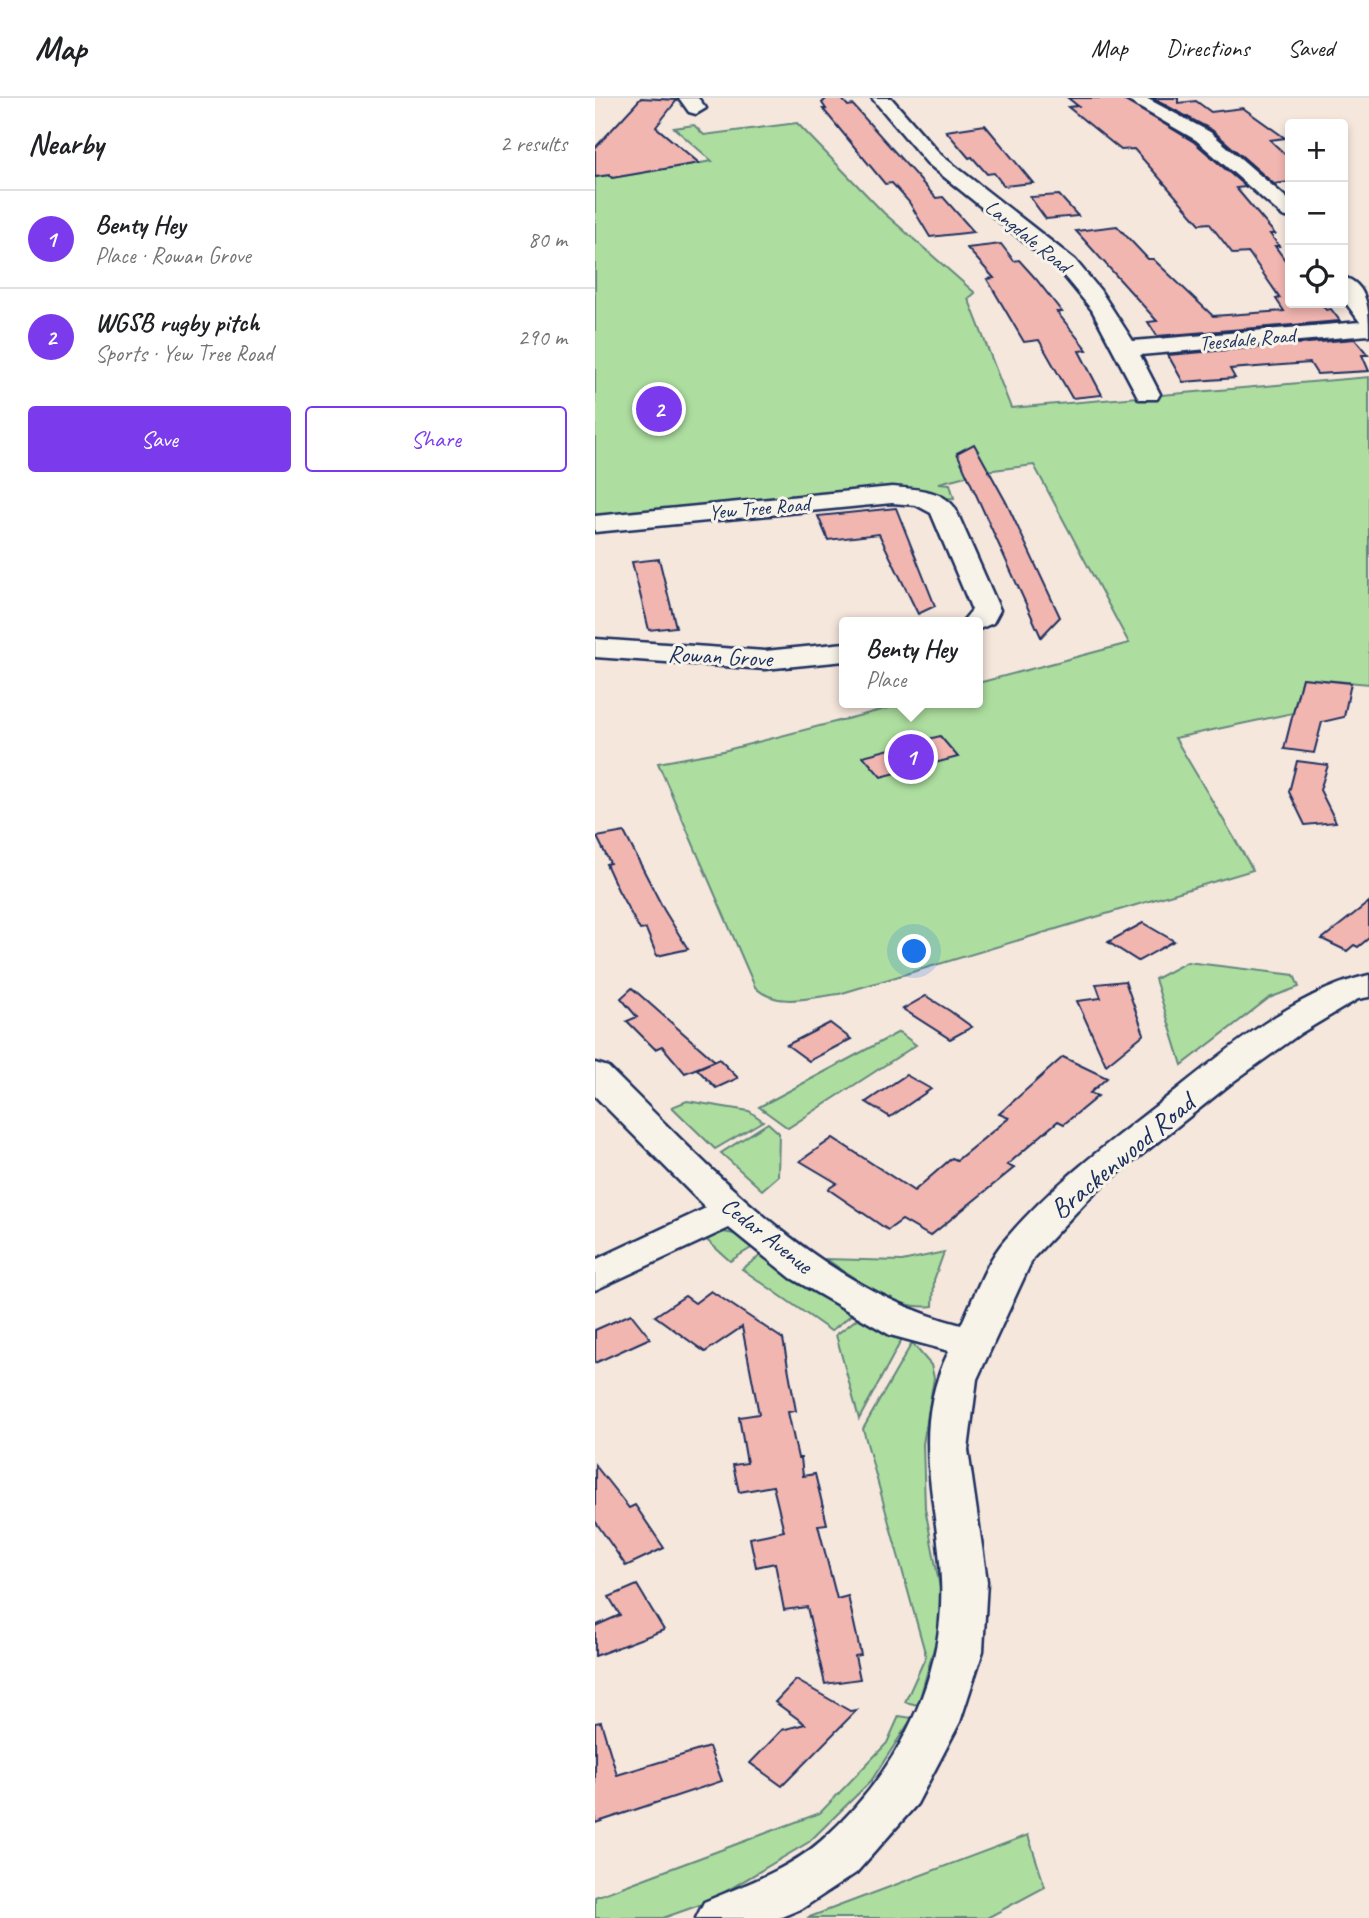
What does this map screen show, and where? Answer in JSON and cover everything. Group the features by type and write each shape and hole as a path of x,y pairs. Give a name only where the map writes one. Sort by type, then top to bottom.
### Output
{"street":[{"name":"Langdale Road","path":"881,98 934,159 1067,265 1085,284 1125,349 1148,394"},
{"path":"1132,98 1203,136 1285,208"},
{"path":"1348,291 1369,318"},
{"name":"Teesdale Road","path":"1125,349 1369,328"},
{"name":"Yew Tree Road","path":"595,524 892,495 922,498 942,508 986,610 983,617"},
{"name":"Rowan Grove","path":"595,649 765,660 839,653"},
{"name":"Brackenwood Road","path":"722,1918 785,1892 838,1857 900,1789 936,1722 960,1651 964,1581 947,1450 956,1379 1017,1251 1083,1182 1221,1073 1289,1025 1347,991 1369,986"},
{"name":"Cedar Avenue","path":"595,1075 731,1211 805,1268 904,1325 972,1343"},
{"path":"595,1276 731,1211"}],"green space":[{"path":"797,123 884,213 975,293 968,299 1011,408 1369,377 1369,684 1302,678 1293,713 1175,738 1253,870 839,994 784,1000 764,994 755,987 658,763 723,751 889,708 983,708 983,682 1129,643 1034,465 985,471 939,483 950,484 954,498 595,519 595,177 609,175 612,178 712,161 674,128 694,125 704,135"},
{"path":"1187,962 1294,975 1299,987 1269,998 1182,1065 1155,979"},
{"path":"899,1032 916,1045 788,1128 759,1107"},
{"path":"687,1101 749,1111 763,1121 715,1149 672,1107"},
{"path":"768,1123 779,1133 778,1176 762,1190 721,1153"},
{"path":"723,1232 740,1235 756,1245 730,1261 700,1234"},
{"path":"767,1251 856,1311 831,1331 742,1269"},
{"path":"944,1252 934,1280 933,1306 904,1304 890,1299 826,1259 902,1261"},
{"path":"862,1315 902,1339 859,1419 836,1335"},
{"path":"912,1343 931,1365 934,1378 923,1444 925,1508 941,1593 942,1619 918,1705 905,1702 926,1656 863,1429"},
{"path":"899,1716 912,1718 871,1781 809,1842 708,1902 663,1918 595,1918 595,1897 820,1813 887,1743"},
{"path":"1028,1835 1045,1887 987,1918 807,1918"}],"building":[{"path":"641,98 677,100 656,127 699,163 612,178 609,175 595,177 595,148"},
{"path":"827,98 841,98 848,106 853,105 936,198 943,197 974,232 930,237 909,202 892,183 885,184 823,109 826,109 822,103"},
{"path":"1068,98 1121,98 1194,142 1246,187 1236,188 1275,234 1270,234 1285,260 1285,308 1331,309 1340,321 1157,336 1148,322 1157,321 1076,231 1117,226 1148,259 1153,259 1213,316 1284,311 1276,299 1280,298 1249,253 1233,254 1209,223 1200,224 1134,149 1121,150 1068,107 1078,106"},
{"path":"1152,98 1178,98 1178,103 1196,101 1211,112 1243,108 1285,138 1270,140 1285,154 1285,183 1274,184 1212,130"},
{"path":"985,125 1033,183 1004,186 994,173 987,174 972,157 969,158 946,131"},
{"path":"1059,195 1078,216 1046,219 1030,197"},
{"path":"1001,244 1014,261 1019,260 1062,312 1057,312 1087,350 1079,351 1102,395 1072,398 1039,340 1024,342 987,279 994,278 967,248"},
{"path":"1355,339 1368,355 1362,355 1369,371 1317,374 1310,363 1230,369 1235,378 1183,382 1168,355"},
{"path":"974,444 1006,502 1060,617 1041,637 957,453"},
{"path":"896,508 935,606 918,614 879,534 828,540 818,516"},
{"path":"659,559 676,627 649,630 632,562"},
{"path":"1302,678 1351,683 1344,717 1322,722 1314,753 1284,749"},
{"path":"940,736 958,757 881,777 863,756"},
{"path":"1297,761 1328,765 1320,790 1336,822 1305,825 1289,792"},
{"path":"624,832 664,910 688,949 657,956 646,929 640,930 618,890 606,864 610,863 597,837"},
{"path":"1369,902 1369,938 1358,947 1354,945 1347,951 1322,939"},
{"path":"1143,923 1174,941 1138,961 1108,942"},
{"path":"1125,981 1144,1034 1106,1065 1077,1001 1101,998 1096,984"},
{"path":"632,988 715,1061 685,1073 662,1046 655,1049 627,1021 637,1017 621,998"},
{"path":"926,996 972,1027 950,1039 903,1009"},
{"path":"830,1023 851,1039 809,1061 787,1045"},
{"path":"1063,1057 1107,1078 1090,1093 1098,1096 1064,1124 1058,1121 1007,1165 1014,1168 930,1236 902,1220 888,1230 828,1189 837,1183 800,1161 833,1138 914,1191 952,1158 957,1160 1009,1118 999,1114"},
{"path":"719,1059 738,1078 716,1088 697,1069"},
{"path":"906,1075 931,1089 890,1117 866,1102"},
{"path":"711,1291 783,1339 796,1411 788,1412 798,1458 801,1458 803,1476 815,1474 827,1524 818,1525 837,1599 848,1596 861,1655 855,1656 860,1679 825,1684 807,1607 784,1610 775,1563 756,1567 750,1538 784,1531 773,1486 739,1492 733,1465 747,1463 739,1417 759,1414 742,1327 705,1352 655,1316 685,1296 695,1303"},
{"path":"631,1314 650,1338 595,1363 595,1330"},
{"path":"595,1465 629,1508 635,1505 664,1548 626,1566 595,1521"},
{"path":"637,1585 664,1630 595,1656 595,1626 620,1615 609,1597"},
{"path":"796,1680 850,1711 857,1710 782,1786 750,1763 782,1730 805,1724 775,1702"},
{"path":"601,1722 617,1775 709,1747 722,1781 595,1823 595,1723"}],"place":[{"name":"WGSB rugby pitch","path":"659,409"},
{"name":"Benty Hey","path":"911,757"}]}
